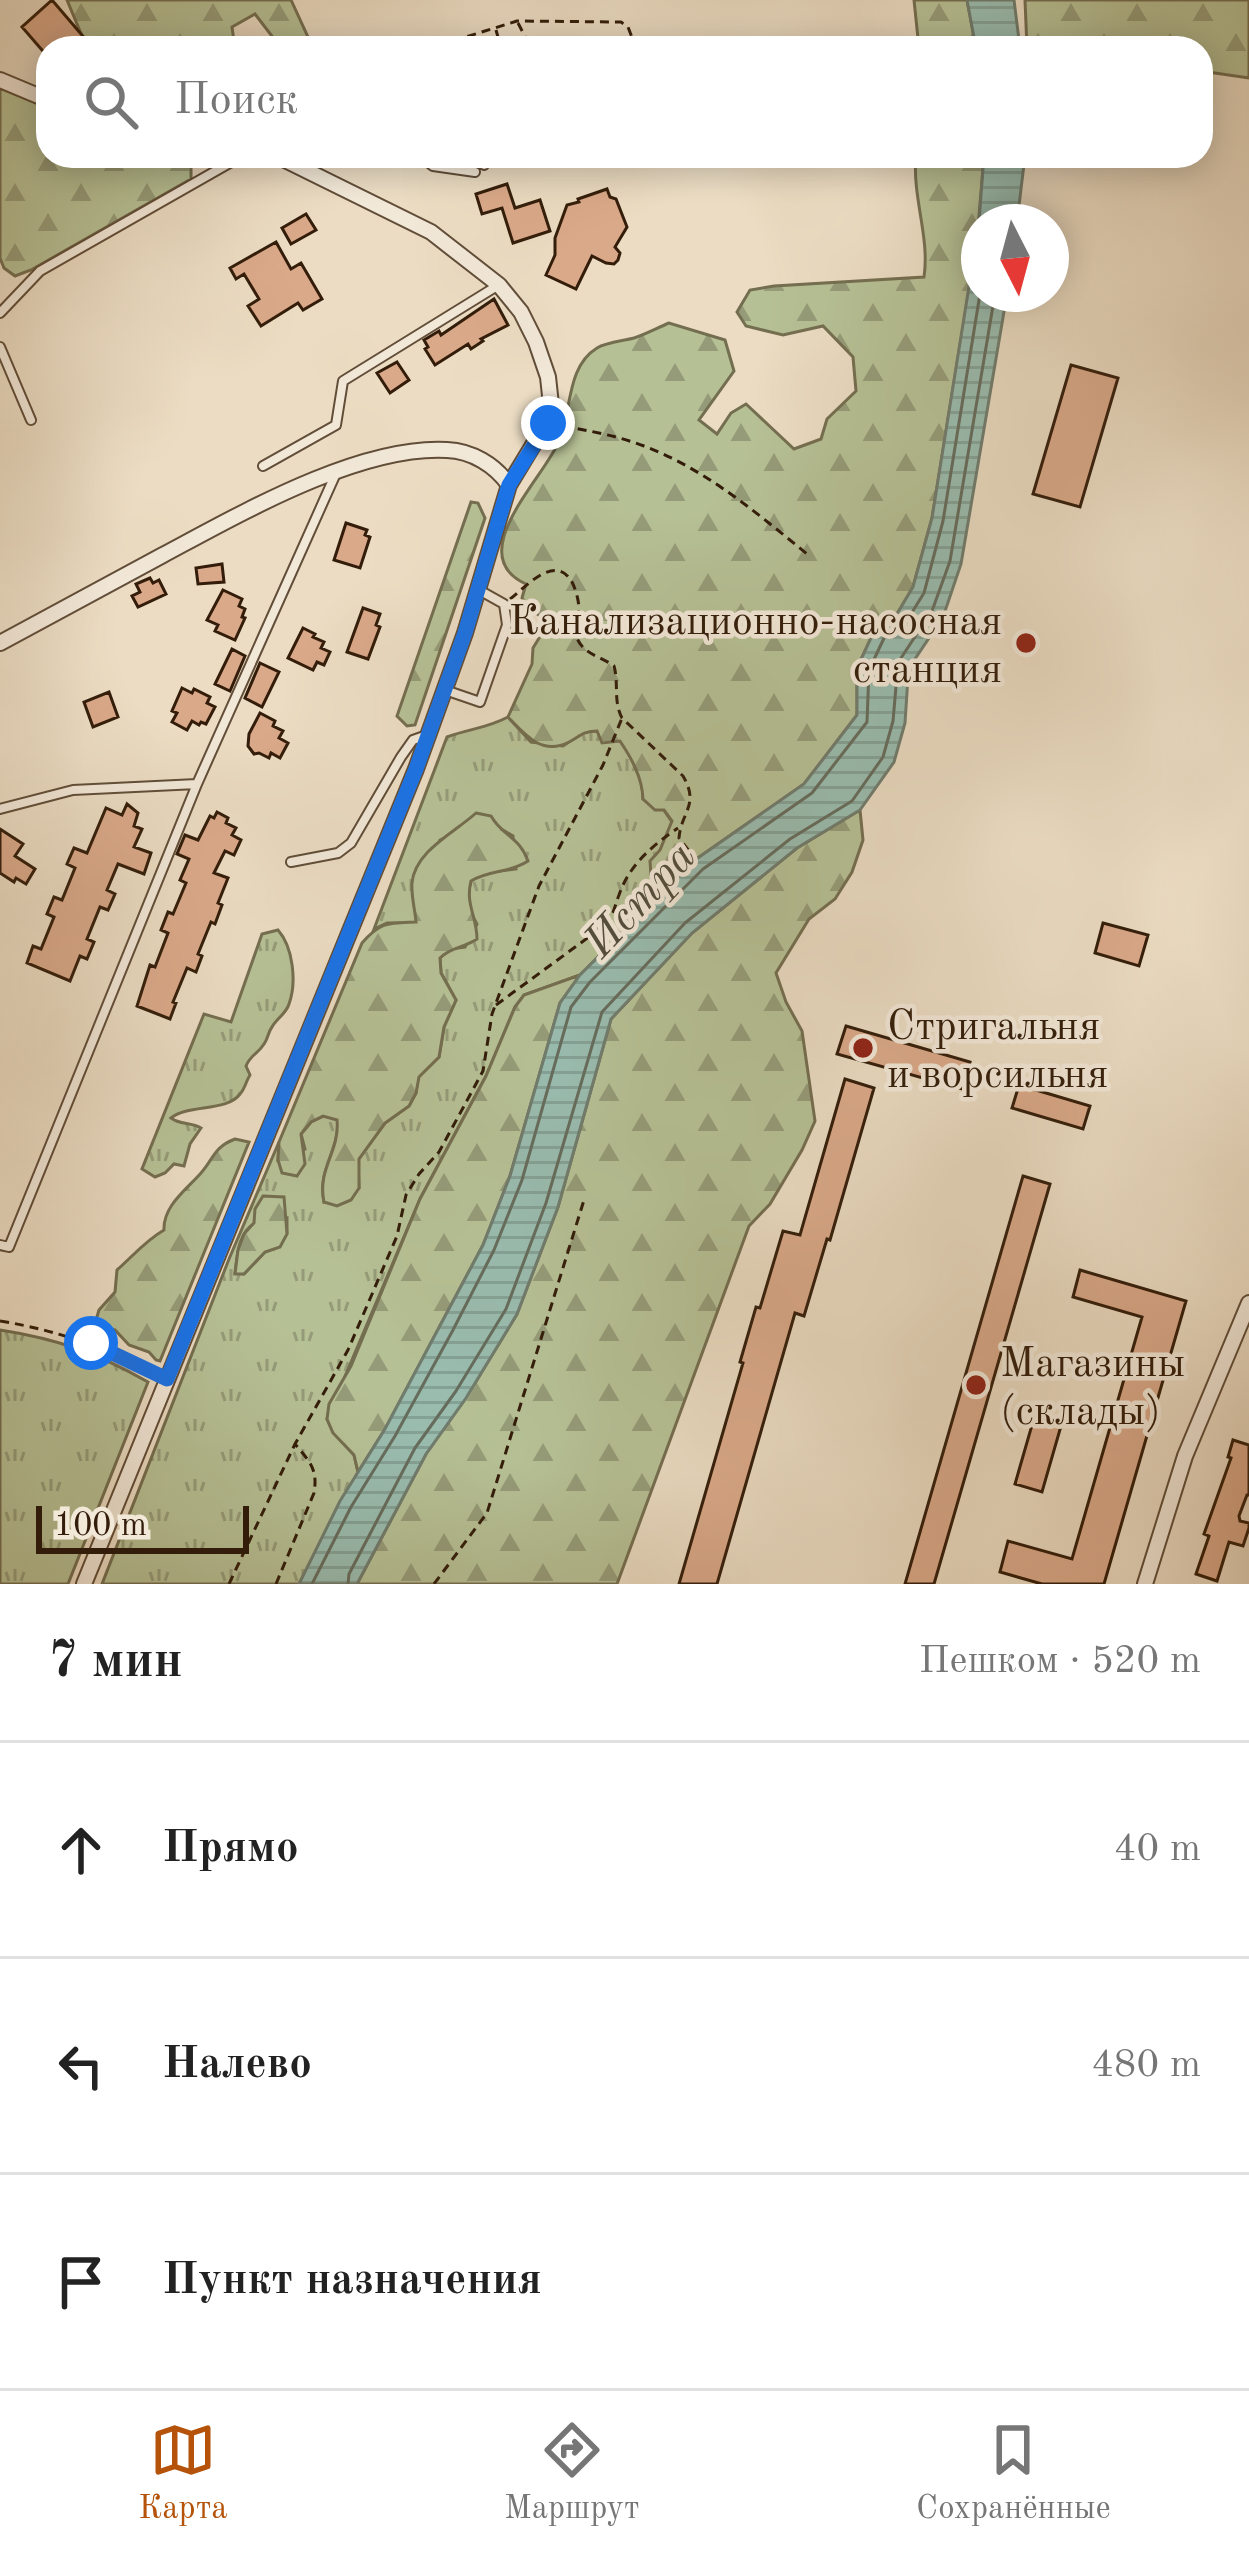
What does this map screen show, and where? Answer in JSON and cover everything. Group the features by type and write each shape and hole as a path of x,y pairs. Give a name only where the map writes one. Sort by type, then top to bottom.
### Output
{"street":[{"path":"0,80 36,95"},
{"path":"84,1584 429,734 509,485 552,414 552,397 536,342 521,312 499,285 431,232 301,168"},
{"path":"0,643 220,525 338,470 384,456 451,449 475,456 509,485"},
{"path":"1145,1584 1185,1456 1249,1303"}],"lane":[{"path":"0,313 40,271 221,168"},
{"path":"447,168 475,172"},
{"path":"263,466 336,425 343,381 499,285"},
{"path":"0,347 31,420"},
{"path":"0,1245 9,1247 196,784 338,470"},
{"path":"445,690 480,702 507,625 504,604 478,590"},
{"path":"291,862 338,854 351,843 413,740 429,734"},
{"path":"0,809 73,790 196,784"}],"path":[{"path":"517,21 523,36"},
{"path":"471,36 517,21 621,22 631,36"},
{"path":"495,28 497,36"},
{"path":"548,423 646,447 694,471 746,503 807,554"},
{"path":"504,604 544,572 565,573 576,593 578,641 584,650 614,666 622,718 688,786 691,808 679,838 693,856"},
{"path":"230,1584 295,1444 348,1350 397,1236 406,1195 439,1152 483,1071 495,1005 539,886 603,765 622,718"},
{"path":"495,1005 608,923 620,890 648,848 680,827"},
{"path":"434,1584 487,1513 584,1200"},
{"path":"0,1321 91,1343 167,1379"},
{"path":"277,1584 317,1477 295,1444"}],"green space":[{"path":"67,0 291,0 308,36 272,36 255,14 232,27 233,36 82,36"},
{"path":"914,0 967,0 974,36 918,36"},
{"path":"1025,0 1249,0 1249,78 1213,73 1213,36 1026,36"},
{"path":"0,88 36,102 36,168 191,168 191,179 31,270 15,276 0,258"},
{"path":"916,168 983,168 980,204 961,204 961,312 965,312 932,518 913,587 897,614 876,627 857,668 857,715 804,784 695,860 667,888 651,875 650,861 672,821 664,810 655,810 643,799 636,768 620,741 602,743 593,731 550,747 528,737 508,717 532,664 545,619 522,598 526,584 508,571 502,554 504,536 559,441 580,366 601,346 669,323 725,340 734,371 699,420 717,434 731,413 746,404 794,449 821,439 827,419 856,391 853,357 823,326 783,335 746,326 737,312 750,290 924,277"},
{"path":"471,502 478,503 485,518 415,725 407,726 397,716"},
{"path":"508,717 531,742 563,746 585,731 620,741 642,784 643,799 664,810 672,822 651,875 667,888 580,975 524,995 515,1007 486,1076 420,1199 327,1419 354,1455 358,1472 299,1584 102,1584 279,1142 278,1160 305,1149 301,1134 311,1122 324,1116 338,1119 323,1180 324,1202 359,1188 358,1159 385,1123 409,1106 418,1077 439,1057 444,1027 456,1000 441,973 440,958 450,949 465,947 477,924 469,903 471,881 483,873 516,869 513,836 476,814 440,840 417,923 387,923 374,929 447,737","holes":["287,1218 287,1233 280,1246 265,1252 244,1274 235,1273 239,1245 249,1227"]},
{"path":"860,810 863,840 852,872 835,899 809,919 776,973 802,1031 815,1121 770,1204 749,1226 617,1584 357,1584 426,1454 517,1314 558,1207 611,1019 692,933 797,848"},
{"path":"476,813 491,816 528,861 471,881 469,897 477,939 440,958 441,973 456,1000 444,1027 439,1057 419,1077 409,1106 385,1123 359,1159 359,1188 351,1200 337,1206 324,1202 324,1179 337,1120 323,1116 301,1134 305,1164 297,1176 282,1173 279,1142 362,943 386,925 416,922 412,883 420,861"},
{"path":"278,930 292,965 288,1007 248,1062 250,1075 234,1100 171,1118 201,1128 184,1166 174,1164 155,1177 142,1169 204,1014 231,1022 262,934"},
{"path":"580,975 560,1003 510,1176 483,1245 358,1472 354,1455 333,1433 327,1419 329,1404 351,1366 420,1199 486,1076 515,1007 524,995"},
{"path":"235,1139 249,1142 160,1361 156,1360 129,1345 115,1330 104,1328 96,1320 99,1310 115,1292 117,1270 164,1230 176,1199 218,1149"},
{"path":"263,1196 284,1197 287,1234 280,1247 265,1252 244,1274 235,1274 238,1250"},
{"path":"0,1330 77,1348 148,1382 68,1584 0,1584"}],"water":[{"path":"967,0 1014,0 1018,36 974,36"},
{"path":"983,168 1024,168 1019,204 980,204"},
{"path":"965,312 1004,312 961,564 943,617 913,662 894,762 860,810 797,848 692,933 611,1019 558,1207 517,1314 426,1454 357,1584 299,1584 483,1245 510,1176 560,1003 580,975 695,860 804,784 857,715 857,668 876,627 897,614 913,587 932,518"}],"building":[{"path":"52,0 83,36 36,36 36,43 22,27"},
{"path":"507,184 515,208 540,200 550,231 513,243 502,208 482,214 476,194"},
{"path":"607,189 627,227 615,247 618,260 606,263 592,256 576,289 546,275 567,205"},
{"path":"306,214 316,230 291,244 282,228"},
{"path":"276,242 291,269 301,263 322,299 303,310 298,303 261,326 248,306 259,299 244,274 236,279 230,268"},
{"path":"494,299 508,325 435,365 424,340 439,331 441,335"},
{"path":"397,362 409,380 390,393 377,373"},
{"path":"1071,365 1118,378 1080,507 1033,494"},
{"path":"346,523 367,530 365,535 370,537 360,568 334,560"},
{"path":"222,564 224,582 198,584 196,568"},
{"path":"150,578 153,583 159,580 166,594 138,607 132,596 140,592 136,584"},
{"path":"223,590 242,599 239,606 245,609 235,640 215,631 218,625 207,620"},
{"path":"363,608 380,614 368,659 347,652"},
{"path":"303,628 330,652 324,665 317,662 313,670 288,658"},
{"path":"232,649 245,656 230,691 215,684"},
{"path":"260,663 279,672 262,707 245,698"},
{"path":"182,688 210,697 207,703 215,707 206,724 192,721 187,730 172,722"},
{"path":"109,692 118,717 93,727 84,702"},
{"path":"260,713 283,731 279,738 288,743 280,758 254,754 248,746"},
{"path":"127,804 138,813 134,826 142,829 134,847 151,853 144,874 118,864 107,890 115,894 108,910 100,907 87,939 94,942 87,959 80,956 70,981 27,963 33,946 41,949 54,917 47,914 54,897 62,900 75,868 67,864 74,848 87,853 106,808 122,815"},
{"path":"217,812 228,818 226,823 236,828 232,835 241,840 234,855 225,851 214,873 228,878 218,903 222,905 198,954 202,956 196,972 187,968 170,1019 137,1006 150,965 155,967 168,933 161,930 168,912 173,914 186,883 180,880 189,859 177,854 185,835 198,840"},
{"path":"0,829 23,844 15,856 35,869 26,884 0,873"},
{"path":"1103,923 1148,935 1139,966 1095,953"},
{"path":"846,1026 970,1062 962,1089 837,1054"},
{"path":"845,1079 874,1088 804,1316 795,1313 717,1584 679,1584 756,1307 760,1308 783,1231 800,1235"},
{"path":"1019,1085 1090,1106 1083,1129 1012,1108"},
{"path":"1023,1176 1050,1184 934,1584 905,1584"},
{"path":"1080,1270 1186,1301 1104,1584 1042,1584 1000,1572 1008,1541 1072,1559 1142,1317 1073,1297"},
{"path":"1034,1418 1061,1426 1042,1492 1015,1484"},
{"path":"1233,1440 1249,1445 1249,1495 1239,1516 1249,1528 1243,1546 1229,1542 1217,1581 1196,1574"}],"place":[{"name":"Канализационно-насосная станция","path":"1026,643"},
{"name":"Стригальня и ворсильня","path":"863,1048"},
{"name":"Магазины (склады)","path":"976,1385"}],"route":[{"path":"91,1343 167,1379 416,769 465,633 509,485 548,423"}],"water label":[{"name":"Истра","path":"638,898"}]}
